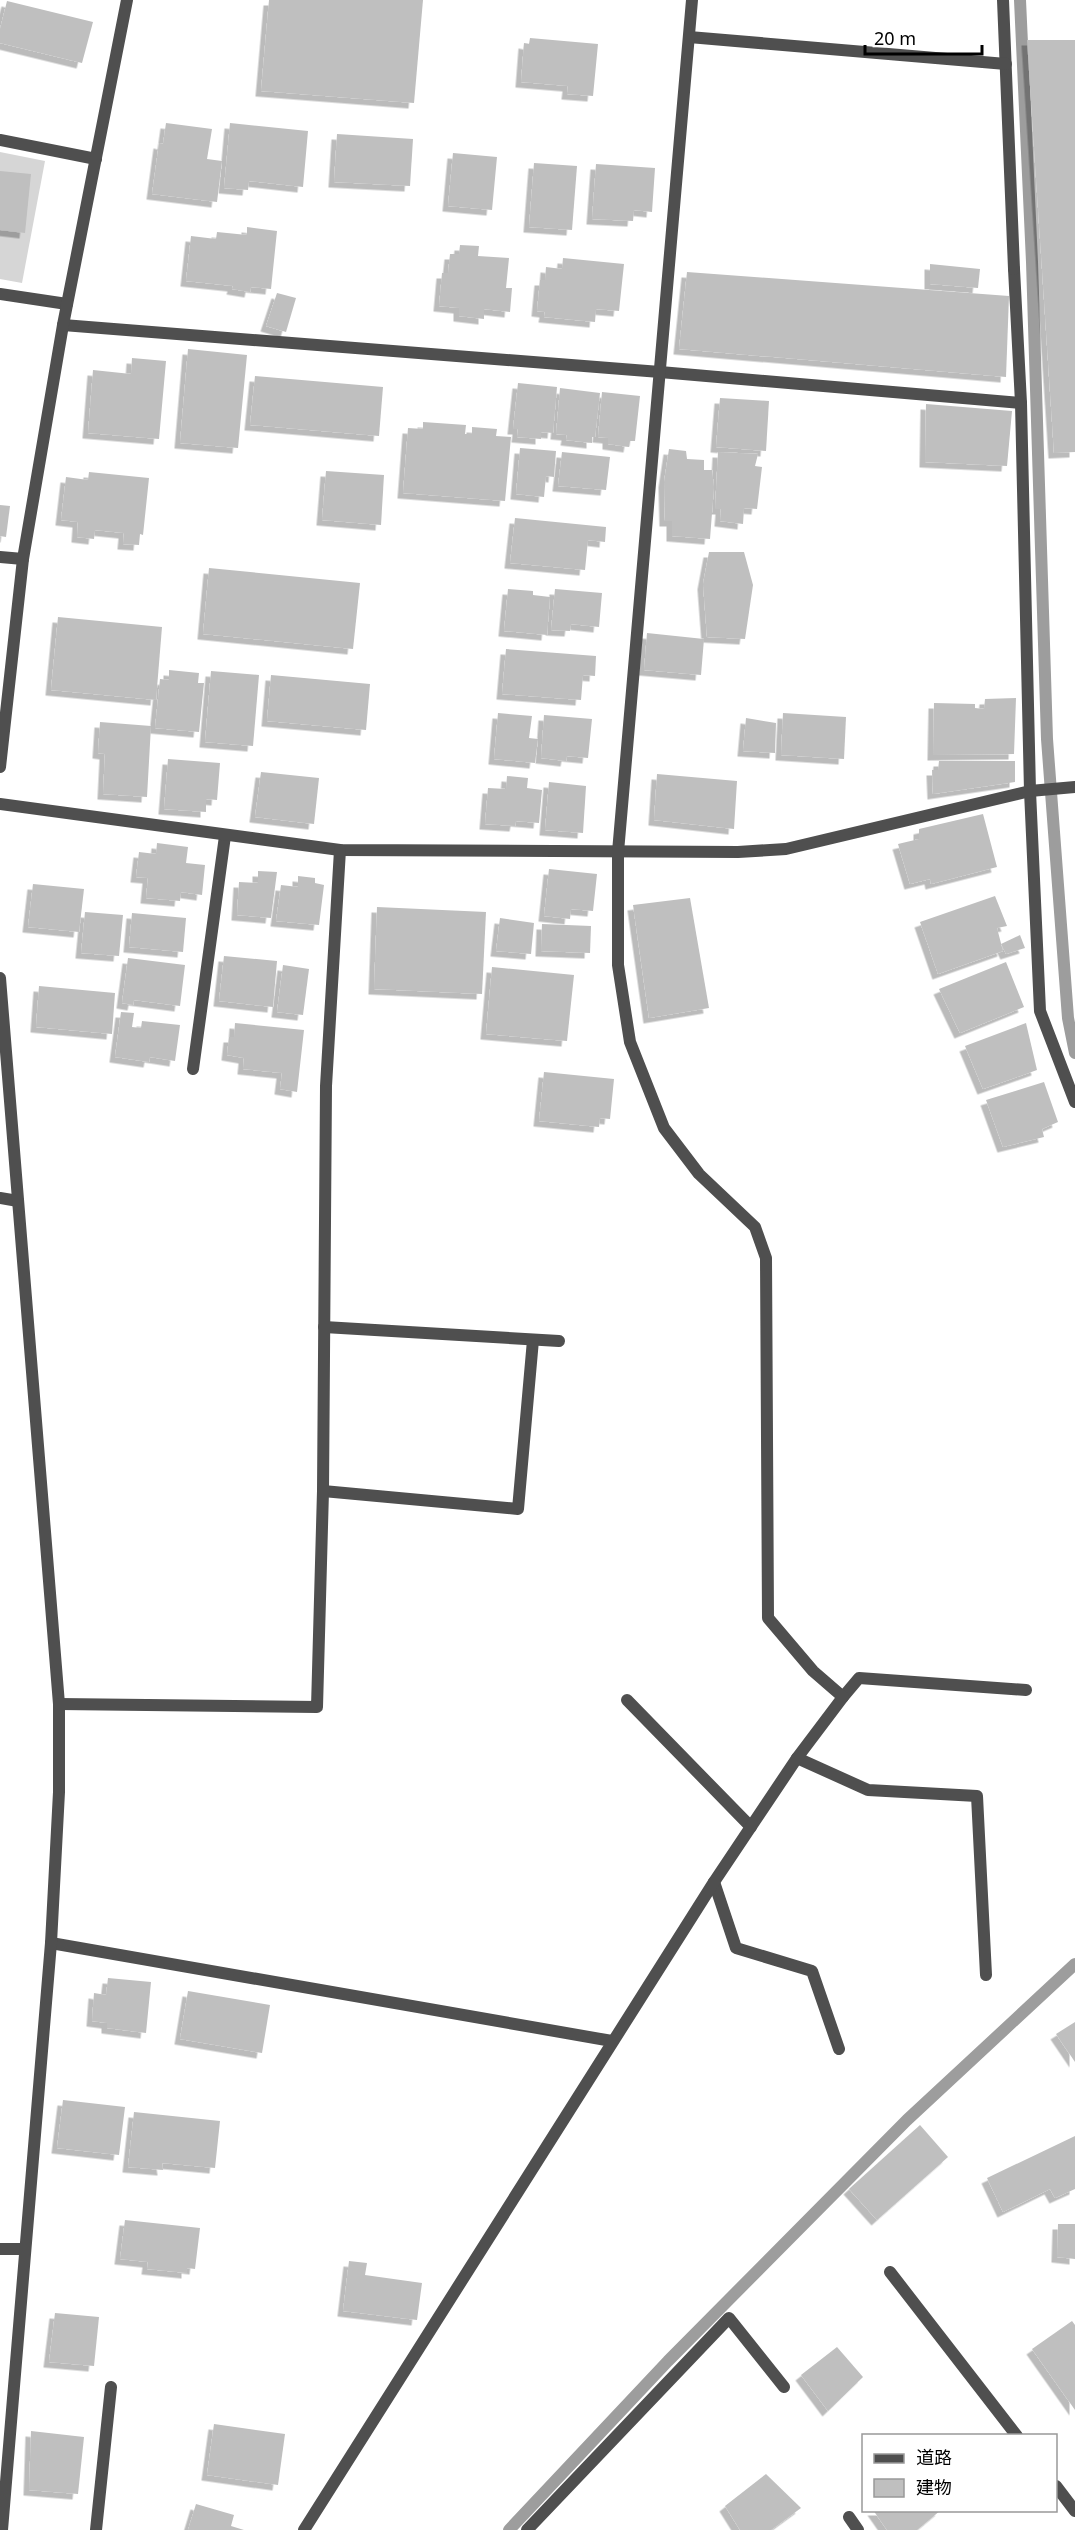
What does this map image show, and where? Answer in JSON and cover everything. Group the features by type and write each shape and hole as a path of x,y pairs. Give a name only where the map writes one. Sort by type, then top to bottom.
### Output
{"street":[{"path":"0,767 23,559 63,325 127,0"},
{"path":"692,0 618,852 618,965 630,1042 664,1128 699,1174 755,1227 766,1258 768,1618 813,1671 843,1697"},
{"path":"1003,0 1021,403 1030,791 1040,1011 1075,1102"},
{"path":"689,37 1006,64"},
{"path":"0,140 96,159"},
{"path":"0,294 67,304"},
{"path":"63,325 1021,403"},
{"path":"0,557 23,559"},
{"path":"0,804 340,850 738,852 786,849 1030,791 1075,787"},
{"path":"193,1069 225,836"},
{"path":"59,1704 317,1707 323,1491 326,1086 340,850"},
{"path":"0,978 59,1704 59,1792 51,1943 2,2530"},
{"path":"0,1198 18,1202"},
{"path":"324,1327 559,1341"},
{"path":"323,1491 518,1509 532,1340"},
{"path":"304,2530 714,1882 797,1758 859,1678 1026,1690"},
{"path":"627,1700 751,1827"},
{"path":"797,1758 868,1790 977,1796 986,1975"},
{"path":"714,1882 736,1948 812,1971 839,2049"},
{"path":"51,1943 612,2041"},
{"path":"0,2249 24,2249"},
{"path":"890,2272 1015,2434"},
{"path":"526,2530 729,2318 784,2387"},
{"path":"96,2530 111,2387"},
{"path":"1057,2487 1075,2511"},
{"path":"849,2517 858,2530"}],"shaded area":[{"path":"0,152 45,161 22,283 0,279"}],"building":[{"path":"269,0 423,0 414,103 261,91"},
{"path":"7,1 93,22 82,63 0,43 0,29"},
{"path":"530,38 598,44 593,96 567,94 568,86 521,82 524,43 529,44"},
{"path":"1027,40 1075,40 1075,452 1054,453"},
{"path":"166,123 212,129 207,159 222,161 217,202 152,194 159,143 163,144"},
{"path":"230,123 308,131 303,187 249,181 248,190 224,188"},
{"path":"337,134 413,139 410,186 334,182"},
{"path":"453,153 497,157 492,210 448,206"},
{"path":"534,163 577,166 572,230 529,227"},
{"path":"596,164 655,168 652,212 634,210 633,221 592,219"},
{"path":"0,171 31,174 25,233 0,230"},
{"path":"247,227 277,231 271,289 251,287 250,292 232,289 233,286 186,281 191,236 216,239 217,232 247,235"},
{"path":"460,245 479,246 478,256 509,258 506,288 512,288 510,312 484,309 484,319 459,316 459,308 439,306 442,273 448,273 450,254 459,254"},
{"path":"563,258 624,264 619,311 596,309 595,322 544,317 545,312 537,311 540,280 545,280 546,267 562,269"},
{"path":"930,264 980,269 978,288 930,284"},
{"path":"687,272 1009,296 1006,377 679,349"},
{"path":"277,293 296,298 286,332 266,326"},
{"path":"188,349 247,355 238,448 180,443"},
{"path":"132,358 166,361 159,439 88,433 93,370 131,374"},
{"path":"255,376 383,387 379,436 250,425"},
{"path":"518,383 557,387 553,433 541,432 541,439 517,437 518,429 513,429"},
{"path":"560,388 600,393 595,437 592,437 592,443 566,440 567,435 556,434"},
{"path":"602,392 640,396 635,441 630,441 629,447 608,444 608,438 598,437"},
{"path":"720,398 769,401 766,451 716,447"},
{"path":"926,404 1012,411 1007,466 925,462"},
{"path":"423,422 466,425 465,434 472,434 472,427 497,429 496,436 511,437 505,501 403,493 408,428 423,429"},
{"path":"520,448 556,451 554,477 546,476 544,497 516,494"},
{"path":"669,449 686,451 687,459 704,460 704,470 712,470 714,487 710,539 672,536 672,521 665,521 664,482"},
{"path":"562,452 610,457 606,490 558,486"},
{"path":"718,452 758,454 755,466 762,467 757,509 744,508 743,524 720,521 721,509 715,509"},
{"path":"326,471 384,475 381,525 322,520"},
{"path":"89,472 149,478 143,535 140,534 139,545 123,544 124,533 95,530 94,539 77,537 78,522 61,520 66,477 88,480"},
{"path":"0,505 10,506 6,537 0,536"},
{"path":"515,518 606,527 605,542 588,540 585,570 510,563"},
{"path":"709,552 744,552 753,585 745,639 707,637 703,584"},
{"path":"209,568 360,583 353,649 203,634"},
{"path":"508,589 533,591 533,595 550,597 547,635 504,631"},
{"path":"555,589 602,593 599,627 571,624 570,631 551,630"},
{"path":"58,617 162,627 156,700 51,690"},
{"path":"647,633 704,639 701,675 644,670"},
{"path":"506,649 596,656 595,676 583,675 581,700 502,694"},
{"path":"169,670 199,673 198,683 204,683 199,732 155,728 160,679 169,680"},
{"path":"211,671 259,675 253,746 205,742"},
{"path":"271,675 370,684 366,730 267,721"},
{"path":"1016,698 1014,754 933,755 934,703 975,704 975,708 984,709 985,699"},
{"path":"498,713 532,716 529,738 538,739 535,763 494,759"},
{"path":"783,713 846,717 844,759 781,755"},
{"path":"544,715 592,719 588,758 567,756 566,761 541,758"},
{"path":"746,718 776,723 775,753 743,751"},
{"path":"100,722 151,726 147,797 103,794 105,754 98,753"},
{"path":"168,759 220,763 217,800 206,799 206,812 164,809"},
{"path":"939,761 1015,761 1015,782 933,794 932,770 938,770"},
{"path":"261,772 319,778 314,824 255,817"},
{"path":"657,774 737,781 734,829 654,820"},
{"path":"507,776 528,778 527,788 542,790 539,823 516,821 515,826 485,824 488,788 506,789"},
{"path":"549,782 586,786 583,833 545,830"},
{"path":"983,814 997,867 931,884 930,879 910,884 898,844 919,839 919,829"},
{"path":"157,843 188,847 186,863 205,865 202,895 181,892 180,901 146,898 148,878 136,877 139,852 156,854"},
{"path":"549,869 597,874 593,911 571,909 570,919 544,916"},
{"path":"258,871 277,872 271,918 237,915 239,882 258,883"},
{"path":"298,876 315,878 315,883 324,885 319,925 276,921 281,885 298,887"},
{"path":"33,884 84,889 79,932 28,927"},
{"path":"995,896 1007,926 997,928 1003,951 938,974 920,922"},
{"path":"690,898 709,1008 649,1018 633,905"},
{"path":"377,907 486,912 482,994 374,989"},
{"path":"85,912 123,915 119,956 81,953"},
{"path":"132,913 186,918 183,952 129,947"},
{"path":"500,918 534,923 531,954 496,951"},
{"path":"542,924 591,926 590,953 541,951"},
{"path":"1020,935 1025,948 1006,954 1001,944"},
{"path":"224,956 277,961 273,1007 219,1001"},
{"path":"128,958 185,965 180,1006 134,1000 133,1005 122,1003"},
{"path":"1006,962 1024,1007 960,1033 939,989"},
{"path":"283,965 309,969 303,1015 277,1012"},
{"path":"492,967 574,975 567,1041 486,1034"},
{"path":"39,986 115,993 112,1034 36,1027"},
{"path":"121,1012 134,1013 132,1027 141,1028 142,1021 180,1025 175,1061 150,1057 149,1062 115,1057"},
{"path":"235,1023 304,1030 297,1092 280,1089 282,1073 243,1069 244,1058 227,1055 229,1037 234,1037"},
{"path":"1026,1023 1037,1070 983,1089 965,1046"},
{"path":"544,1072 614,1079 610,1119 600,1118 599,1127 539,1121"},
{"path":"1044,1082 1058,1122 1042,1129 1044,1137 1003,1147 986,1100"},
{"path":"108,1978 151,1982 146,2033 107,2028 107,2023 92,2021 94,1993 106,1995"},
{"path":"188,1991 270,2005 262,2053 180,2039"},
{"path":"1075,2022 1075,2062 1056,2034"},
{"path":"63,2100 125,2107 119,2155 57,2148"},
{"path":"134,2112 220,2121 215,2168 162,2163 163,2170 128,2167"},
{"path":"920,2125 948,2157 877,2220 849,2189"},
{"path":"1075,2136 1075,2189 1055,2198 1050,2189 1003,2212 987,2178"},
{"path":"125,2220 200,2228 195,2269 187,2268 187,2273 147,2269 148,2262 120,2259"},
{"path":"1058,2224 1075,2224 1075,2259 1057,2257"},
{"path":"349,2261 367,2263 365,2275 422,2283 417,2320 343,2311"},
{"path":"55,2313 99,2317 94,2366 49,2362"},
{"path":"1072,2321 1075,2325 1075,2410 1032,2349"},
{"path":"837,2347 863,2377 828,2411 801,2375"},
{"path":"214,2424 285,2434 278,2485 207,2475"},
{"path":"31,2431 84,2437 78,2494 29,2490"},
{"path":"766,2474 801,2508 771,2530 740,2530 725,2506"},
{"path":"196,2504 234,2515 231,2526 244,2530 188,2530"},
{"path":"874,2512 939,2512 917,2530 887,2530"}],"waterway":[{"path":"1020,0 1032,262 1047,739 1068,1018 1075,1053"},
{"path":"509,2530 668,2361 907,2120 1075,1964"}]}
